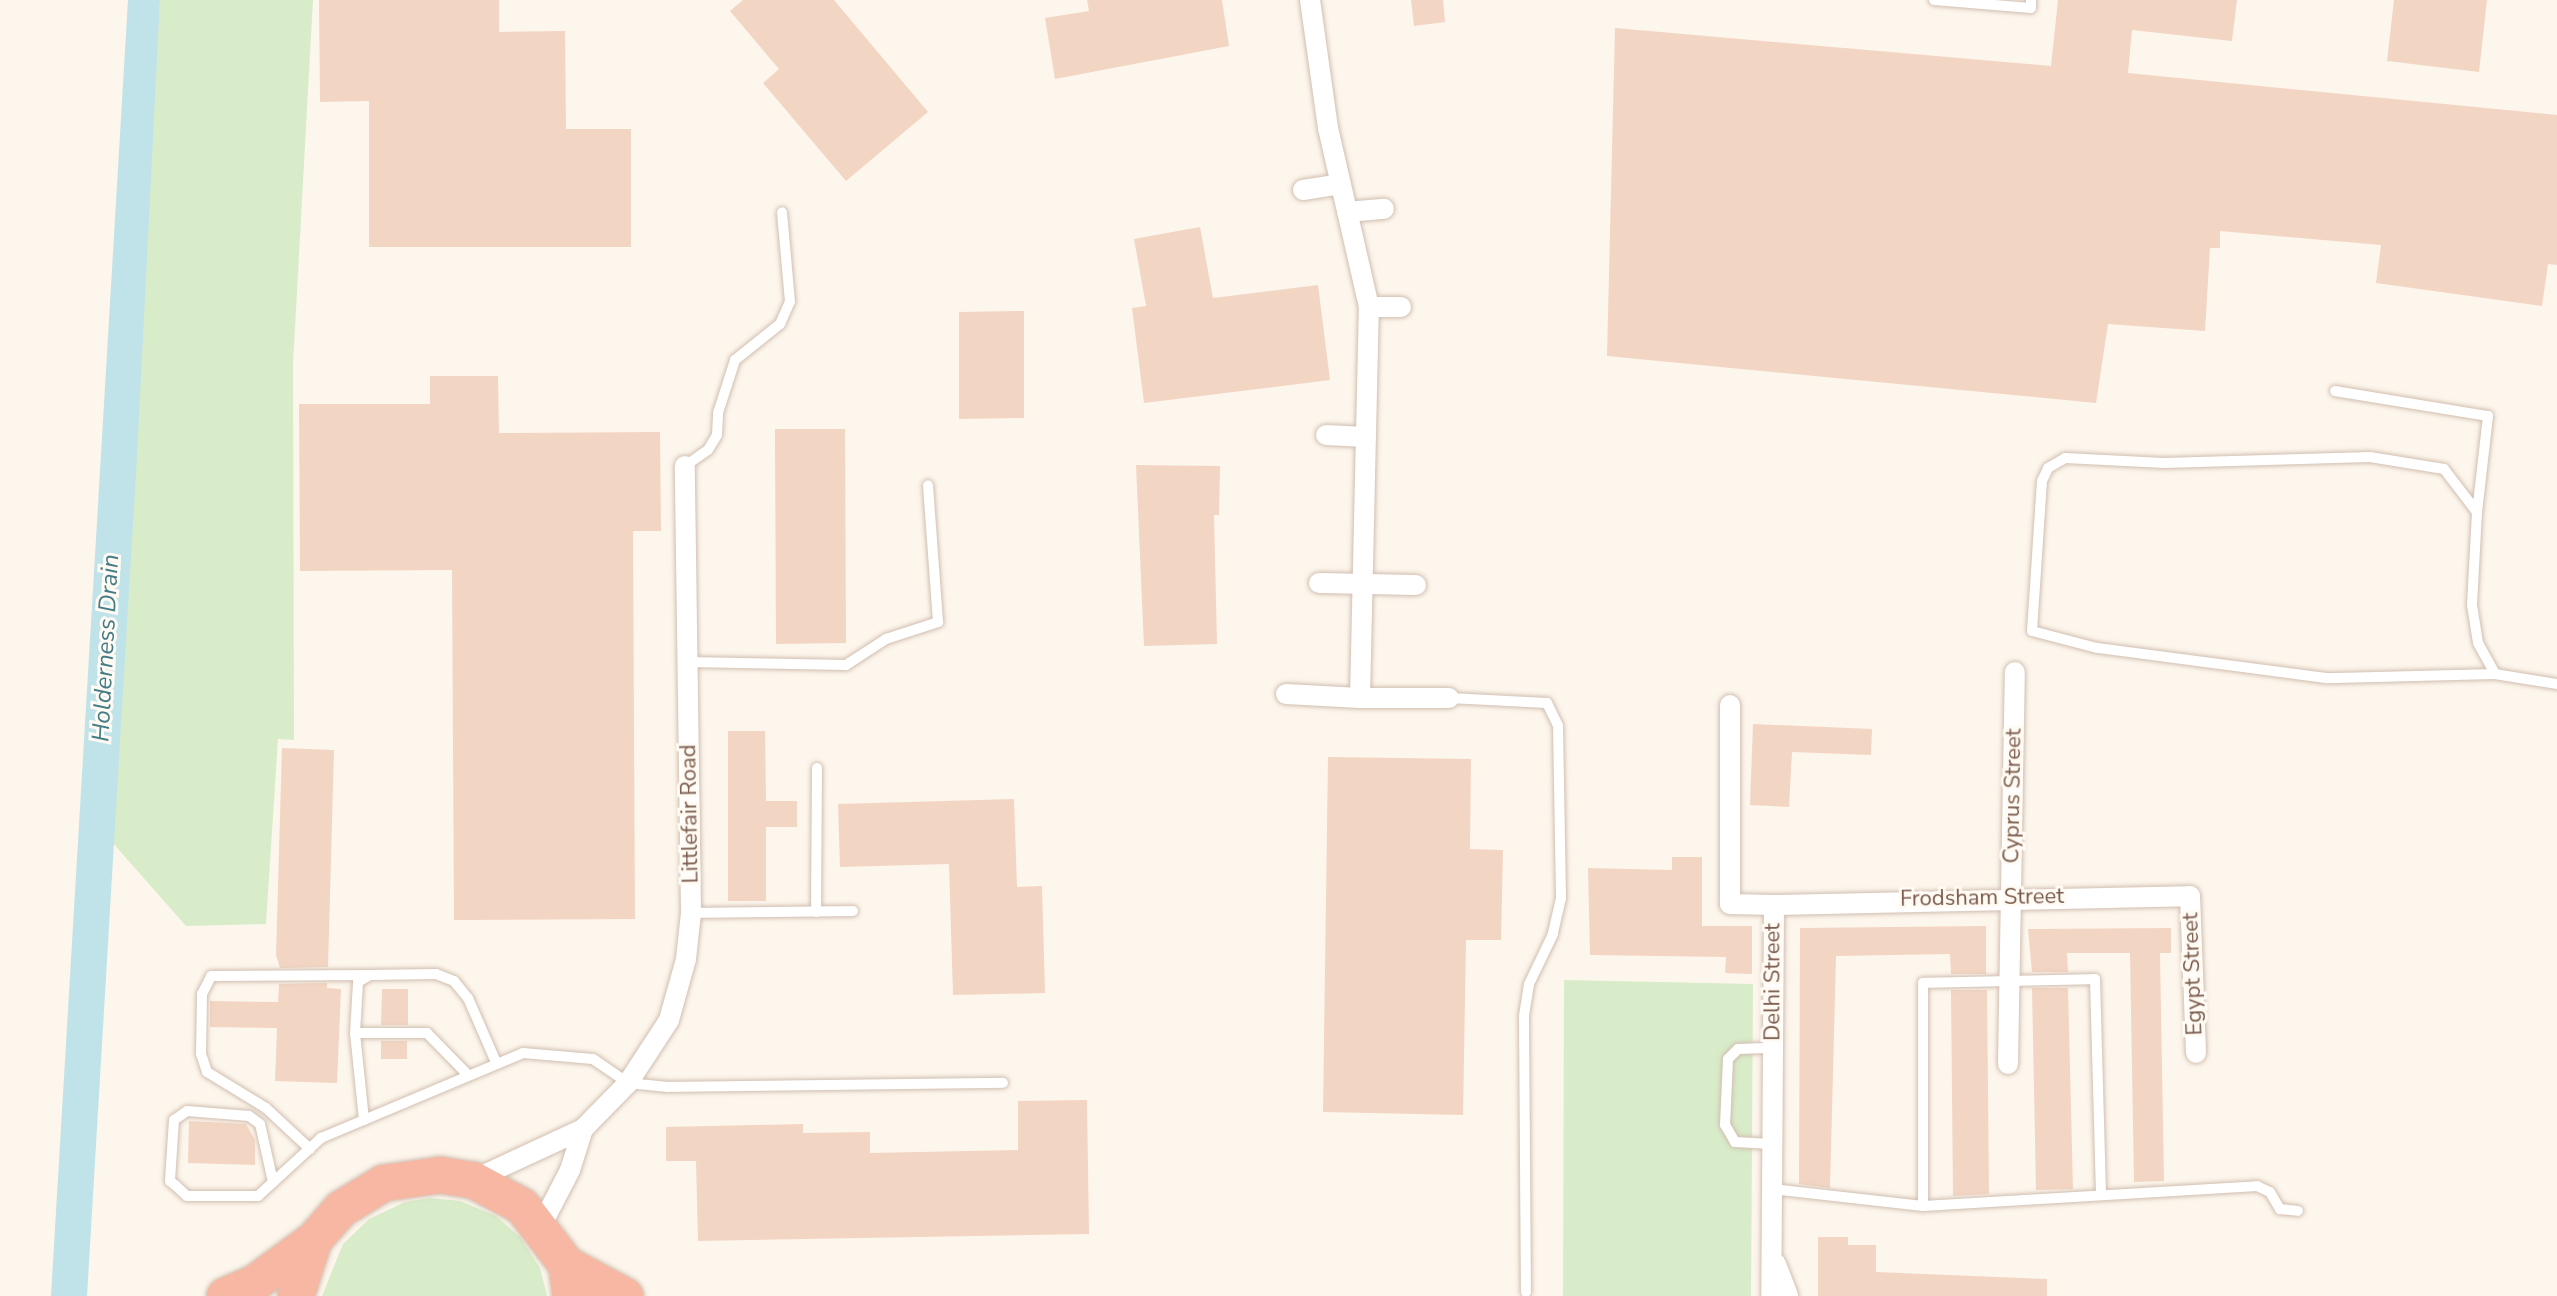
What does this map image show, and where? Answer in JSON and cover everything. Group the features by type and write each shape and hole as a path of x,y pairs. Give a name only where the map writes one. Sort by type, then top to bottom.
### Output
{"highway":[{"path":"225,1296 277,1268 314,1240 341,1209 384,1183 440,1175 473,1180 522,1206 541,1226 569,1280 625,1296"},
{"path":"296,1296 314,1240"}],"street":[{"path":"1310,0 1328,128 1369,307 1360,698"},
{"path":"1303,190 1341,184"},
{"path":"1347,212 1384,209"},
{"path":"1369,307 1401,307"},
{"path":"1326,435 1366,437"},
{"name":"Littlefair Road","path":"473,1180 583,1129 628,1083 669,1020 686,959 691,913 685,466"},
{"path":"1319,583 1416,585"},
{"name":"Cyprus Street","path":"2008,1064 2015,672"},
{"path":"1286,694 1449,698"},
{"name":"Delhi Street","path":"1730,705 1730,904 1774,905 1771,1296"},
{"name":"Frodsham Street","path":"1774,905 2012,896 2190,896"},
{"name":"Egypt Street","path":"2190,896 2196,1053"},
{"name":"Littlefair Road","path":"541,1226 570,1170 583,1129"},
{"name":"Delhi Street","path":"1772,1253 1788,1296"}],"lane":[{"path":"1934,0 2031,8 2031,0"},
{"path":"685,466 708,450 717,435 718,413 735,360 780,324 790,302 782,212"},
{"path":"2335,391 2488,416 2477,512 2472,605 2478,643 2495,674"},
{"path":"2477,512 2444,469 2370,457 2164,463 2065,458 2048,468 2042,481 2032,631 2097,648 2326,678 2495,674 2557,684"},
{"path":"688,662 846,665 886,639 938,622 928,485"},
{"path":"1449,698 1547,703 1558,726 1561,898 1553,934 1529,984 1524,1017 1526,1292"},
{"path":"816,912 817,768"},
{"path":"691,913 853,911"},
{"path":"310,1149 266,1108 207,1072 201,1054 202,994 211,976 436,974 454,981 468,998 496,1062"},
{"path":"364,1120 355,1033 358,982 370,975"},
{"path":"1923,1206 1923,983 2095,979 2101,1193"},
{"path":"355,1033 427,1033 467,1074"},
{"path":"1772,1144 1735,1142 1725,1125 1728,1059 1738,1049 1773,1048"},
{"path":"273,1182 260,1124 249,1116 187,1111 174,1120 170,1181 187,1196 258,1196 321,1138 523,1053 593,1059 628,1083 1003,1083"},
{"path":"1772,1189 1923,1206 2257,1186 2270,1192 2280,1209 2298,1211"}],"green space":[{"path":"160,0 313,0 293,364 294,740 278,739 266,924 186,926 111,841"},
{"path":"1564,980 1753,984 1751,1296 1563,1296"},
{"path":"430,1198 460,1201 496,1216 521,1238 540,1268 547,1296 322,1296 343,1244 369,1219 405,1202"}],"water":[{"name":"Holderness Drain","path":"128,0 160,0 137,456 87,1296 51,1296"}],"building":[{"path":"319,0 499,0 499,32 565,31 566,129 631,129 631,247 369,247 369,101 320,102"},
{"path":"743,0 834,0 928,112 846,181 763,83 779,69 730,11"},
{"path":"1087,0 1222,0 1229,46 1055,79 1045,18 1089,11"},
{"path":"1411,0 1443,0 1445,22 1414,26"},
{"path":"2058,0 2237,0 2232,41 2132,30 2128,73 2557,115 2557,265 2548,264 2542,306 2376,283 2381,245 2220,231 2220,248 2210,248 2205,331 2108,324 2096,403 1607,356 1615,28 2051,66"},
{"path":"2394,0 2487,0 2479,72 2387,61"},
{"path":"1200,227 1213,298 1318,285 1330,380 1144,403 1132,308 1146,306 1134,239"},
{"path":"1024,311 1024,418 959,419 959,312"},
{"path":"430,376 498,376 499,433 660,432 661,531 633,531 635,919 454,920 452,570 300,571 299,404 430,404"},
{"path":"775,429 845,429 846,643 776,644"},
{"path":"1136,465 1220,466 1219,515 1214,515 1217,644 1144,646"},
{"path":"1753,724 1872,729 1871,755 1792,752 1789,807 1750,805"},
{"path":"728,731 765,731 766,801 797,801 797,827 766,827 766,901 728,901"},
{"path":"282,748 334,750 328,967 280,968 276,955"},
{"path":"1328,757 1471,759 1470,849 1503,850 1501,940 1466,940 1463,1115 1323,1112"},
{"path":"1014,799 1017,887 1042,886 1045,993 953,995 949,864 840,867 838,804"},
{"path":"1672,857 1702,857 1702,926 1752,926 1752,974 1725,973 1726,957 1590,955 1588,868 1672,870"},
{"path":"1986,926 1986,974 1951,974 1950,954 1836,956 1830,1188 1799,1184 1800,928"},
{"path":"2171,928 2171,953 2160,953 2164,1181 2134,1182 2130,953 2067,953 2068,972 2032,972 2028,929"},
{"path":"327,983 327,988 341,989 337,1083 275,1081 277,1028 210,1027 210,1001 278,1002 279,984"},
{"path":"2032,988 2068,988 2073,1189 2036,1190"},
{"path":"382,989 408,989 408,1025 381,1025"},
{"path":"1951,990 1987,990 1989,1194 1953,1196"},
{"path":"381,1041 407,1041 407,1059 381,1059"},
{"path":"1087,1100 1089,1234 698,1241 696,1161 666,1161 666,1127 803,1124 803,1133 870,1132 870,1153 1018,1150 1018,1101"},
{"path":"189,1121 246,1124 255,1140 255,1165 188,1163"},
{"path":"1818,1237 1848,1237 1848,1245 1876,1245 1876,1272 2047,1279 2047,1296 1818,1296"}]}
